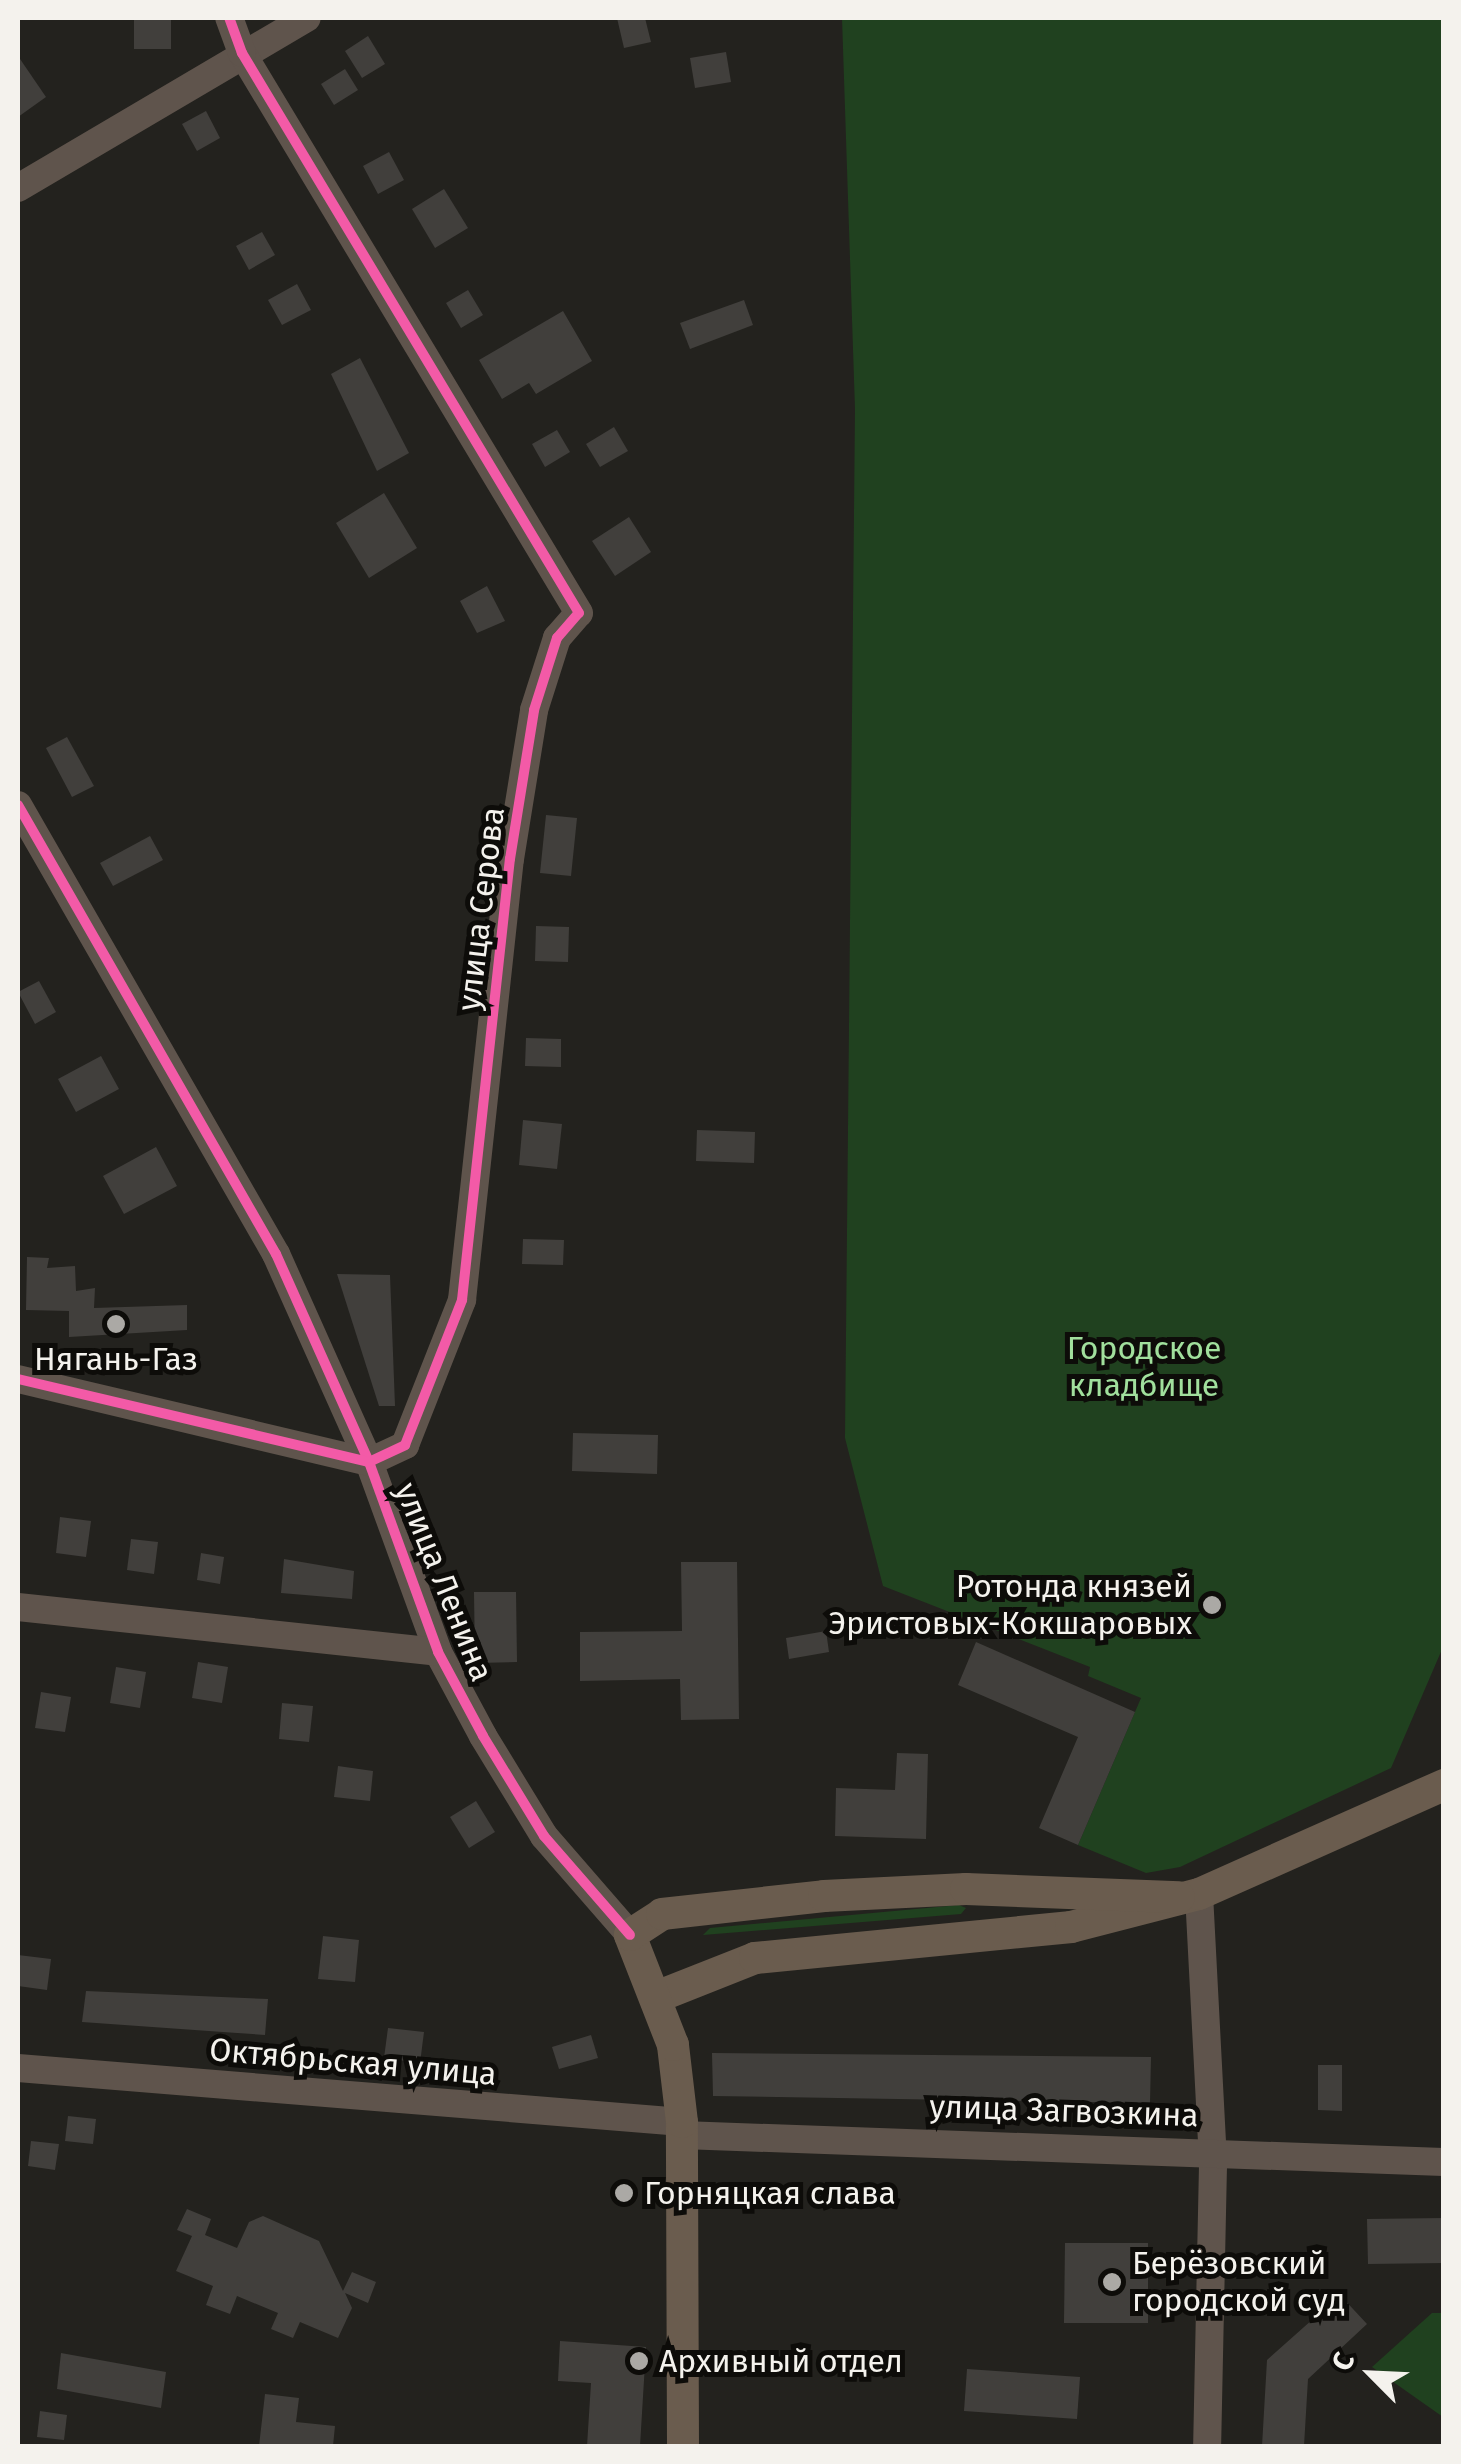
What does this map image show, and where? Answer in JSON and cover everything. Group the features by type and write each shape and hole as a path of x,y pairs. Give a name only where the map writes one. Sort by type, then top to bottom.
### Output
{"main road":[{"path":"659,1996 755,1958 959,1933 1071,1927 1189,1896 1444,1786"},
{"path":"959,1933 979,1918 981,1904 966,1889"},
{"path":"684,2446 682,2128 659,1996 630,1935 662,1914 966,1889 1189,1896"}],"street":[{"name":"улица Серова","path":"229,18 242,52 579,612 557,638 534,710 510,859 462,1300 405,1445 369,1462"},
{"path":"18,188 242,52 307,18"},
{"name":"улица Ленина","path":"18,805 276,1254 369,1462 438,1652 544,1836 630,1935"},
{"path":"18,1379 369,1462"},
{"path":"18,1607 438,1652"},
{"path":"1189,1896 1212,2151 1207,2446"},
{"name":"Октябрьская улица","path":"18,2068 682,2128"},
{"name":"улица Загвозкина","path":"682,2128 1444,2162"}],"green space":[{"name":"Городское кладбище","path":"842,18 1443,18 1443,1647 1391,1768 1180,1867 1146,1873 1078,1845 1141,1698 1088,1676 1090,1667 883,1586 845,1438 855,409"},
{"path":"959,1905 966,1908 961,1914 703,1935 710,1928"},
{"path":"1432,2313 1443,2313 1443,2417 1372,2367"}],"building":[{"path":"134,18 171,18 171,49 134,49"},
{"path":"617,18 645,18 651,42 624,48"},
{"path":"368,36 385,64 362,78 345,51"},
{"path":"726,52 731,82 695,88 690,58"},
{"path":"18,56 46,97 18,117"},
{"path":"345,69 358,90 334,105 321,84"},
{"path":"206,111 220,138 197,151 182,124"},
{"path":"389,152 404,180 378,194 363,166"},
{"path":"444,189 468,228 435,248 412,209"},
{"path":"262,232 275,255 249,270 236,246"},
{"path":"297,284 311,310 282,325 268,300"},
{"path":"468,290 483,315 461,328 446,303"},
{"path":"744,300 753,325 690,349 680,323"},
{"path":"563,311 592,361 536,394 529,383 502,399 479,360"},
{"path":"360,358 409,453 377,471 331,374"},
{"path":"614,427 628,451 600,467 586,444"},
{"path":"557,430 570,452 545,467 532,444"},
{"path":"384,493 417,548 369,578 336,523"},
{"path":"629,517 651,552 615,576 592,541"},
{"path":"487,586 505,621 477,633 460,601"},
{"path":"67,737 94,786 72,797 46,748"},
{"path":"546,815 577,818 571,876 540,873"},
{"path":"150,836 163,860 113,886 100,863"},
{"path":"536,926 569,927 568,962 535,961"},
{"path":"39,981 56,1012 35,1024 18,992"},
{"path":"526,1038 561,1039 561,1067 525,1066"},
{"path":"101,1056 119,1089 76,1112 58,1079"},
{"path":"523,1120 562,1124 557,1169 519,1165"},
{"path":"697,1130 755,1132 754,1163 696,1161"},
{"path":"156,1147 177,1186 124,1214 103,1176"},
{"path":"523,1239 564,1240 563,1265 522,1264"},
{"path":"27,1257 49,1258 47,1268 75,1266 76,1291 95,1288 94,1308 187,1305 187,1330 69,1337 69,1311 26,1310"},
{"path":"337,1274 390,1275 395,1406 379,1406"},
{"path":"573,1433 658,1435 657,1474 572,1471"},
{"path":"60,1517 91,1521 86,1557 56,1553"},
{"path":"131,1539 158,1542 154,1574 127,1570"},
{"path":"201,1553 224,1557 220,1584 197,1580"},
{"path":"284,1559 354,1571 352,1599 281,1593"},
{"path":"681,1562 737,1562 739,1719 681,1720 680,1679 580,1681 580,1632 682,1631"},
{"path":"474,1592 516,1592 517,1662 475,1663"},
{"path":"826,1631 829,1652 789,1659 786,1638"},
{"path":"976,1642 1135,1712 1078,1845 1039,1828 1078,1737 958,1685"},
{"path":"198,1662 228,1667 222,1703 192,1698"},
{"path":"116,1667 146,1672 140,1708 110,1703"},
{"path":"41,1692 71,1697 65,1732 35,1728"},
{"path":"282,1703 313,1706 309,1742 279,1739"},
{"path":"897,1753 928,1754 926,1839 835,1836 836,1788 895,1790"},
{"path":"338,1766 373,1771 370,1801 334,1797"},
{"path":"476,1801 495,1832 469,1848 450,1817"},
{"path":"323,1936 359,1940 355,1982 318,1979"},
{"path":"18,1955 51,1959 47,1990 18,1986"},
{"path":"86,1991 268,1999 265,2035 82,2022"},
{"path":"388,2028 424,2032 420,2063 384,2058"},
{"path":"591,2035 598,2058 559,2069 552,2047"},
{"path":"712,2053 1151,2057 1150,2103 713,2096"},
{"path":"1318,2065 1342,2065 1342,2111 1318,2110"},
{"path":"68,2116 96,2119 93,2144 65,2141"},
{"path":"31,2141 59,2144 55,2170 28,2166"},
{"path":"187,2209 211,2219 205,2235 237,2248 249,2222 263,2216 319,2241 343,2291 352,2272 376,2282 368,2303 345,2293 352,2308 338,2338 300,2322 293,2338 271,2329 278,2313 237,2296 230,2314 206,2305 213,2286 176,2271 192,2236 177,2230"},
{"path":"1444,2218 1444,2263 1368,2264 1367,2219"},
{"path":"1065,2243 1148,2243 1148,2323 1064,2323"},
{"path":"1340,2295 1367,2324 1308,2379 1304,2446 1262,2446 1267,2360"},
{"path":"560,2341 646,2347 640,2446 587,2446 591,2383 558,2381"},
{"path":"61,2353 166,2372 161,2408 57,2389"},
{"path":"967,2369 1080,2377 1077,2419 964,2411"},
{"path":"265,2394 299,2398 296,2422 335,2426 333,2446 259,2446"},
{"path":"40,2411 67,2415 64,2440 37,2437"}],"cycle path":[{"path":"18,1379 369,1462 405,1445 462,1300 510,859 534,710 557,638 579,613 242,53 229,18"},
{"path":"18,805 276,1254 369,1462 438,1652 483,1736 544,1836 630,1935"}],"place":[{"name":"Нягань-Газ","path":"116,1324"},
{"name":"Ротонда князей Эристовых-Кокшаровых","path":"1212,1605"},
{"name":"Горняцкая слава","path":"624,2193"},
{"name":"Берёзовский городской суд","path":"1112,2282"},
{"name":"Архивный отдел","path":"639,2361"}]}
